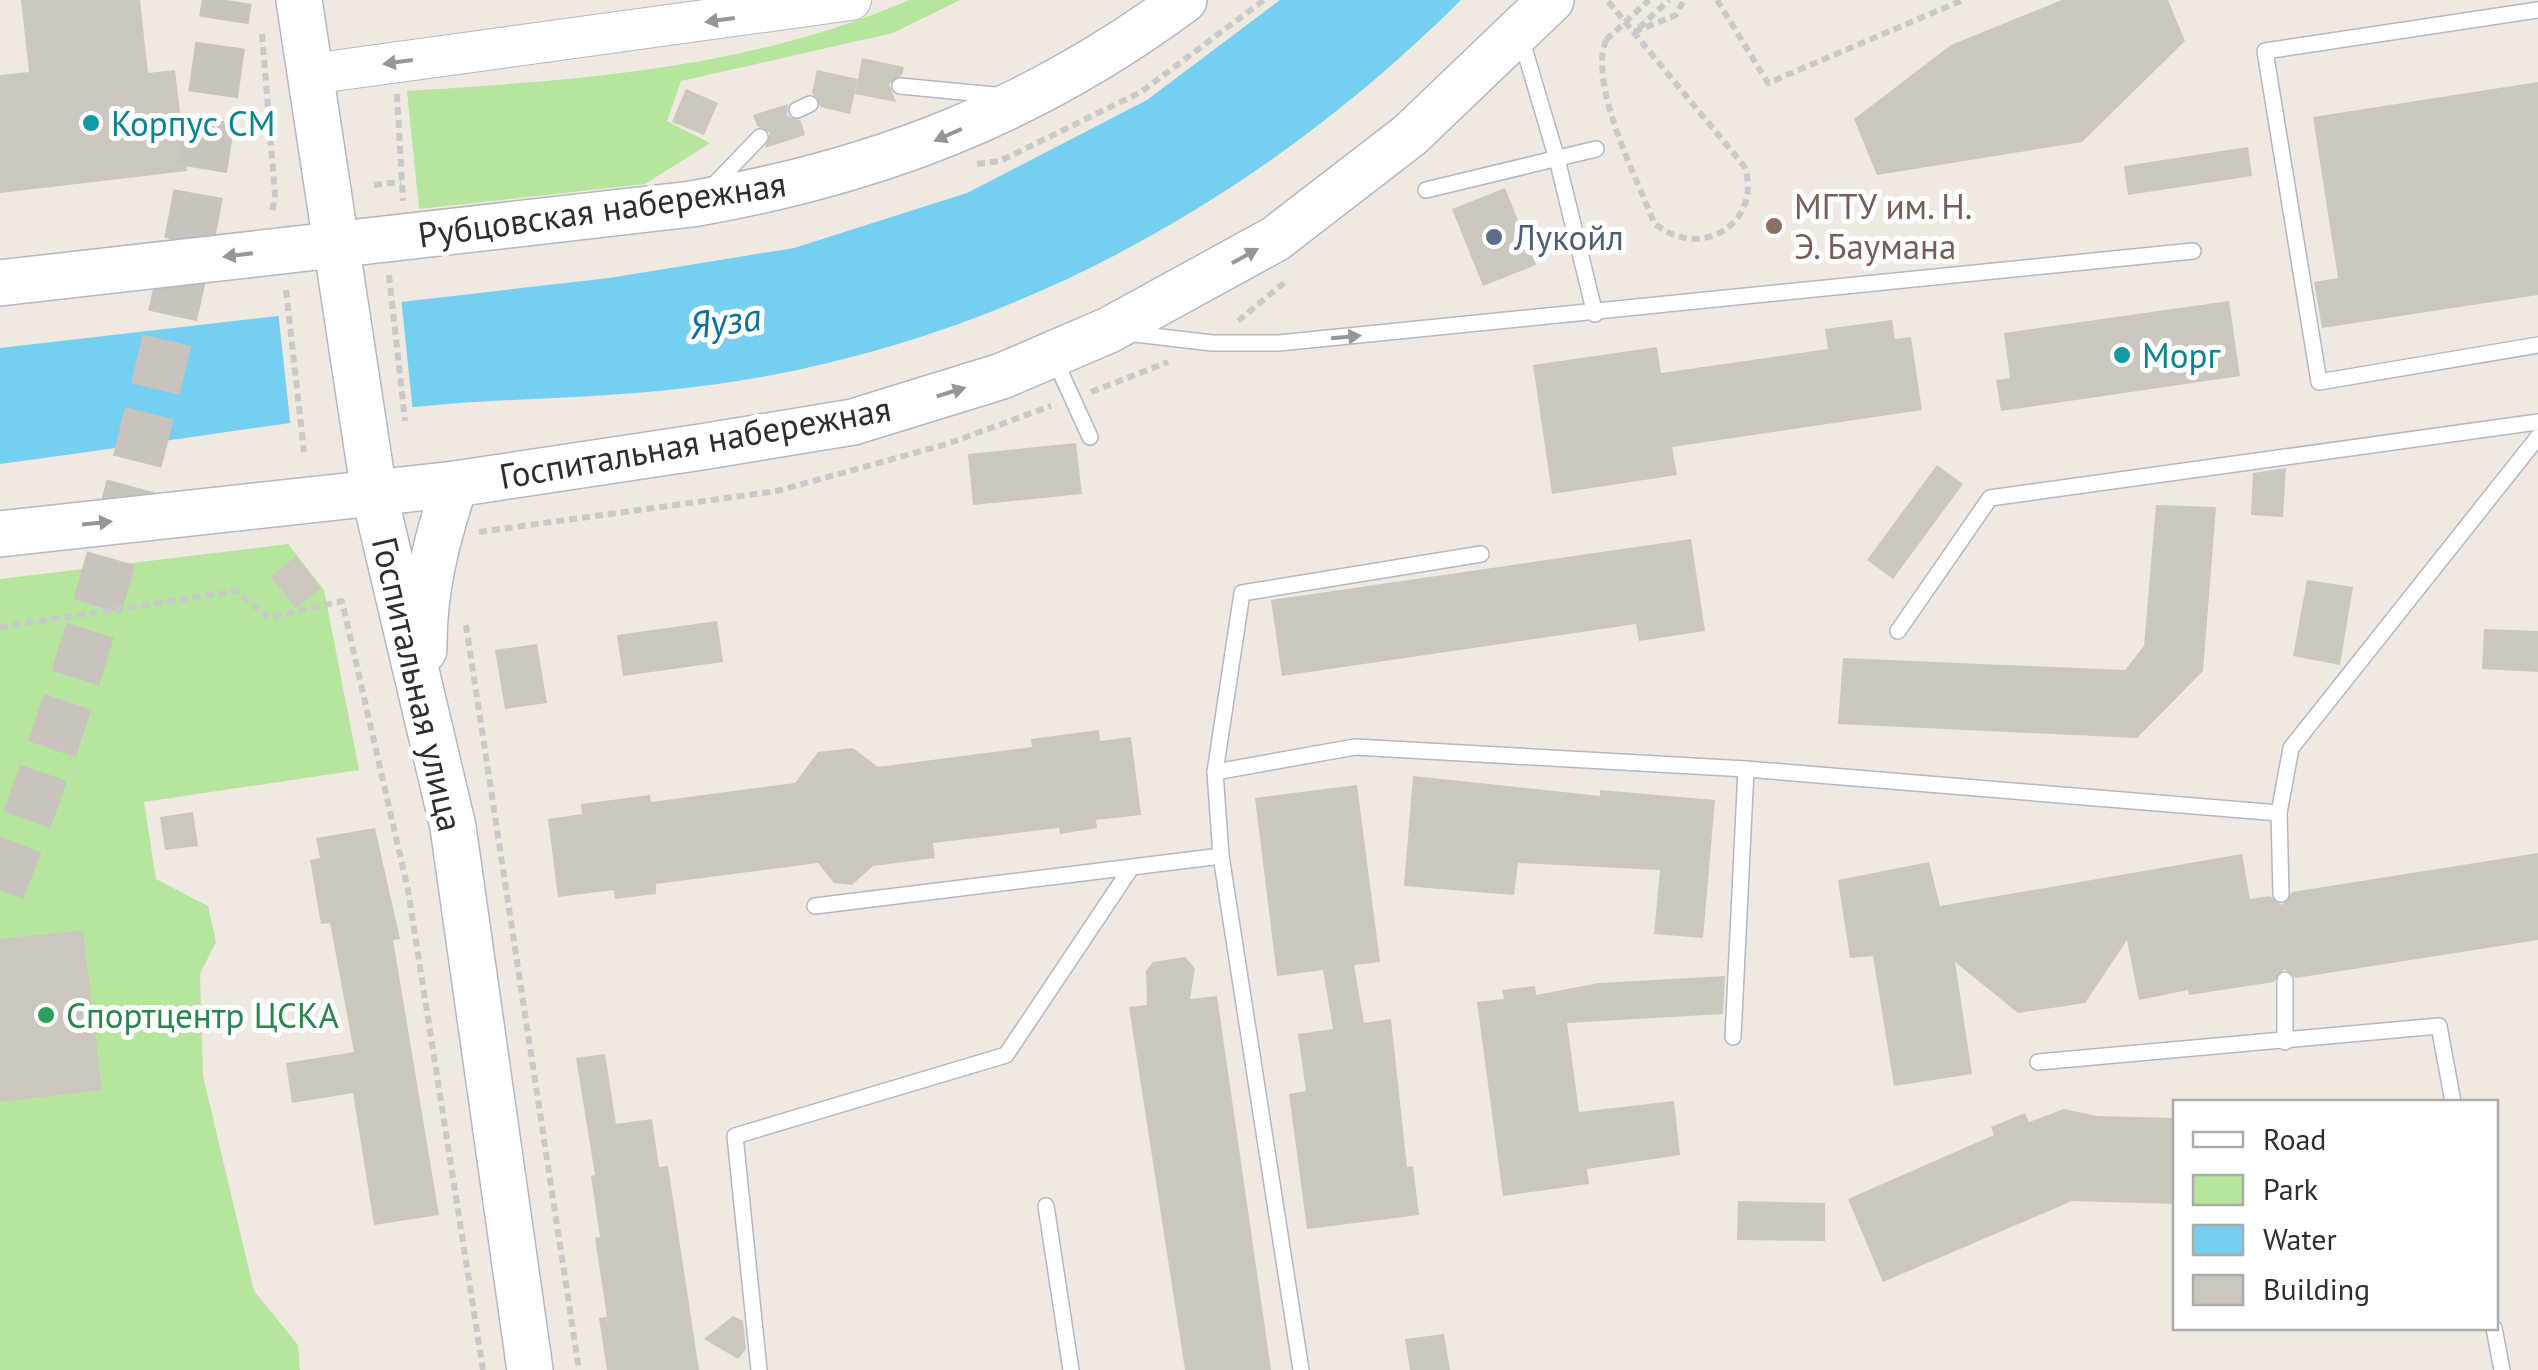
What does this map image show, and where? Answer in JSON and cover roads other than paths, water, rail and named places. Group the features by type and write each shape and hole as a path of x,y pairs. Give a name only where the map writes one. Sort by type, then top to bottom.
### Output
{"main road":[{"name":"Госпитальная улица","path":"299,0 338,264 386,436 374,493 454,827 530,1370"},
{"name":"Рубцовская набережная","path":"0,283 338,264 774,190 904,152 1039,95 1135,36 1184,0"},
{"name":"Госпитальная набережная","path":"0,534 454,484 853,422 1002,376 1109,330 1275,239 1410,135 1551,0"},
{"path":"424,692 424,618 436,539 454,484"}],"street":[{"path":"311,74 851,0"},
{"path":"1135,36 1161,0"}],"lane":[{"path":"2538,10 2265,51 2319,382 2538,345"},
{"path":"1518,32 1557,158 1595,314"},
{"path":"900,86 980,95 1039,95"},
{"path":"692,204 760,137"},
{"path":"1426,190 1596,149"},
{"path":"1109,330 1212,343 1278,343 2193,251"},
{"path":"1052,355 1090,437"},
{"path":"1898,631 1990,498 2538,422"},
{"path":"2281,894 2279,813 2291,748 2538,437"},
{"path":"1301,1370 1221,856 1215,772 1242,593 1482,554"},
{"path":"1215,772 1355,747 1746,769 2279,813"},
{"path":"1733,1037 1746,769"},
{"path":"815,906 1221,856"},
{"path":"759,1370 735,1136 1006,1055 1131,868"},
{"path":"2285,980 2286,1042"},
{"path":"2038,1062 2439,1026 2453,1100"},
{"path":"1046,1206 1071,1370"},
{"path":"2494,1330 2502,1370"}],"water":[{"name":"Яуза","path":"1280,0 1461,0 1378,77 1289,147 1196,210 1098,264 996,310 890,346 781,373 636,393 415,407 0,464 0,348 609,278 794,248 967,193 1147,100"}],"tunnel":[{"path":"0,890 58,731 130,488 195,211 227,0"}],"place":[{"name":"Корпус СМ","path":"91,123"},
{"name":"МГТУ им. Н. Э. Баумана","path":"1774,226"},
{"name":"Лукойл","path":"1494,237"},
{"name":"Морг","path":"2122,355"},
{"name":"Спортцентр ЦСКА","path":"46,1015"}]}
